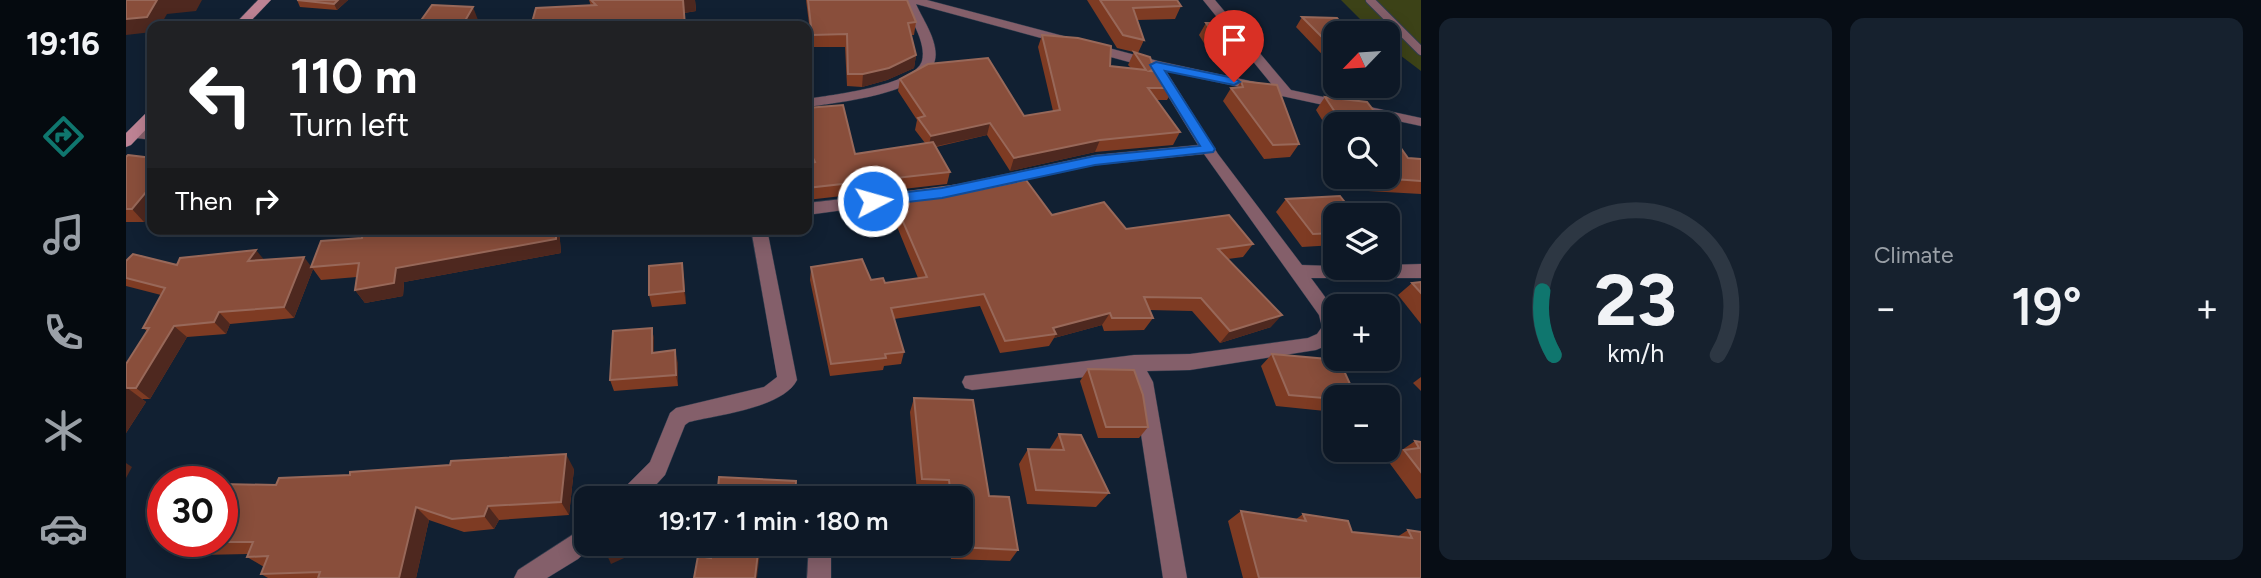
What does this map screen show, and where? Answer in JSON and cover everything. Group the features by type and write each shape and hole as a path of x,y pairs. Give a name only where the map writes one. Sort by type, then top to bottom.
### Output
{"main road":[{"path":"244,21 265,0"},
{"path":"130,138 147,120"}],"street":[{"path":"910,0 1156,65 1373,112"},
{"path":"812,102 892,86 924,70 928,62 927,47 910,0"},
{"path":"1209,0 1286,93"},
{"path":"972,382 1134,363 1151,365 1247,355 1309,345 1324,339 1331,328 1327,313 1209,149 1156,65"},
{"path":"1400,118 1421,122"},
{"path":"1400,118 1421,127"},
{"path":"812,208 942,193 1095,160 1209,149"},
{"path":"641,486 658,468 677,419 683,414 769,394 787,380 760,235"},
{"path":"1299,272 1421,271"},
{"path":"1134,363 1143,382 1175,578"},
{"path":"526,578 574,548"},
{"path":"819,578 820,556"}],"lane":[{"path":"1370,0 1421,51"}],"green space":[{"path":"1341,0 1421,0 1421,71 1400,55 1400,21 1362,21"}],"building":[{"path":"126,0 157,0 147,17 126,19"},
{"path":"297,0 338,0 334,4"},
{"path":"591,0 683,0 685,21 532,21 536,8 596,5"},
{"path":"808,0 907,0 916,22 908,23 916,55 889,68 863,74 848,74 847,34 812,35"},
{"path":"1100,0 1177,0 1181,6 1133,8 1144,40 1123,35"},
{"path":"432,5 473,7 465,21 421,21"},
{"path":"1302,17 1337,18 1339,21 1323,21 1323,38"},
{"path":"1206,23 1236,23 1250,43 1219,42"},
{"path":"1042,35 1078,38 1111,46 1110,66 1146,70 1134,52 1150,57 1154,69 1150,71 1164,72 1174,88 1148,88 1180,132 1100,140 1014,158 990,123 931,136 918,118 925,116 900,79 928,64 988,58 1024,116 1060,110"},
{"path":"1241,81 1277,85 1299,144 1273,145 1231,88 1243,87"},
{"path":"1326,98 1367,102 1375,112 1335,112"},
{"path":"843,105 855,154 933,142 950,172 812,187 812,163 815,162 812,156 812,108"},
{"path":"1400,147 1408,158 1421,159 1421,181 1400,180"},
{"path":"126,157 147,157 147,191 132,209 126,209"},
{"path":"1026,180 1052,215 1104,202 1126,229 1229,215 1253,244 1218,249 1282,315 1230,331 1201,298 1144,297 1153,318 1112,318 1110,313 1053,328 1056,334 1005,341 984,294 891,308 904,352 885,354 886,358 831,364 811,267 862,259 871,280 883,278 885,283 927,277 891,194 958,185 963,193"},
{"path":"1340,196 1346,203 1323,203 1323,234 1313,234 1286,199"},
{"path":"362,235 556,235 556,239 396,268 394,283 355,290 359,263 311,267 321,241 362,238"},
{"path":"256,250 248,261 304,257 284,307 219,312 214,322 174,326 136,388 127,388 126,364 149,328 143,328 165,288 126,278 126,261 133,254 177,265 180,258"},
{"path":"682,263 684,291 649,295 649,266"},
{"path":"1421,282 1421,293 1412,283"},
{"path":"652,328 652,353 675,350 676,375 610,380 613,331"},
{"path":"1272,354 1323,359 1323,371 1344,371 1350,385 1323,385 1323,398 1289,395"},
{"path":"1088,369 1134,370 1143,395 1148,427 1106,427"},
{"path":"914,398 973,400 989,496 1009,497 1018,550 973,548 973,486 950,486 949,480 922,479"},
{"path":"1059,434 1081,435 1109,493 1036,490 1028,449 1064,450"},
{"path":"1415,441 1421,442 1421,472 1404,450 1419,448"},
{"path":"566,454 561,502 488,506 484,516 452,519 416,507 399,578 318,578 320,572 261,574 268,556 247,557 253,542 238,542 238,484 276,485 279,478 350,475 350,472 450,465 451,461"},
{"path":"719,477 796,481 796,486 718,486"},
{"path":"1241,511 1306,521 1303,514 1348,521 1352,532 1412,538 1408,530 1421,532 1421,578 1259,578"},
{"path":"698,556 758,556 755,578 694,578"}],"route":[{"path":"873,201 942,193 1095,160 1209,149 1156,65 1234,82"}]}
